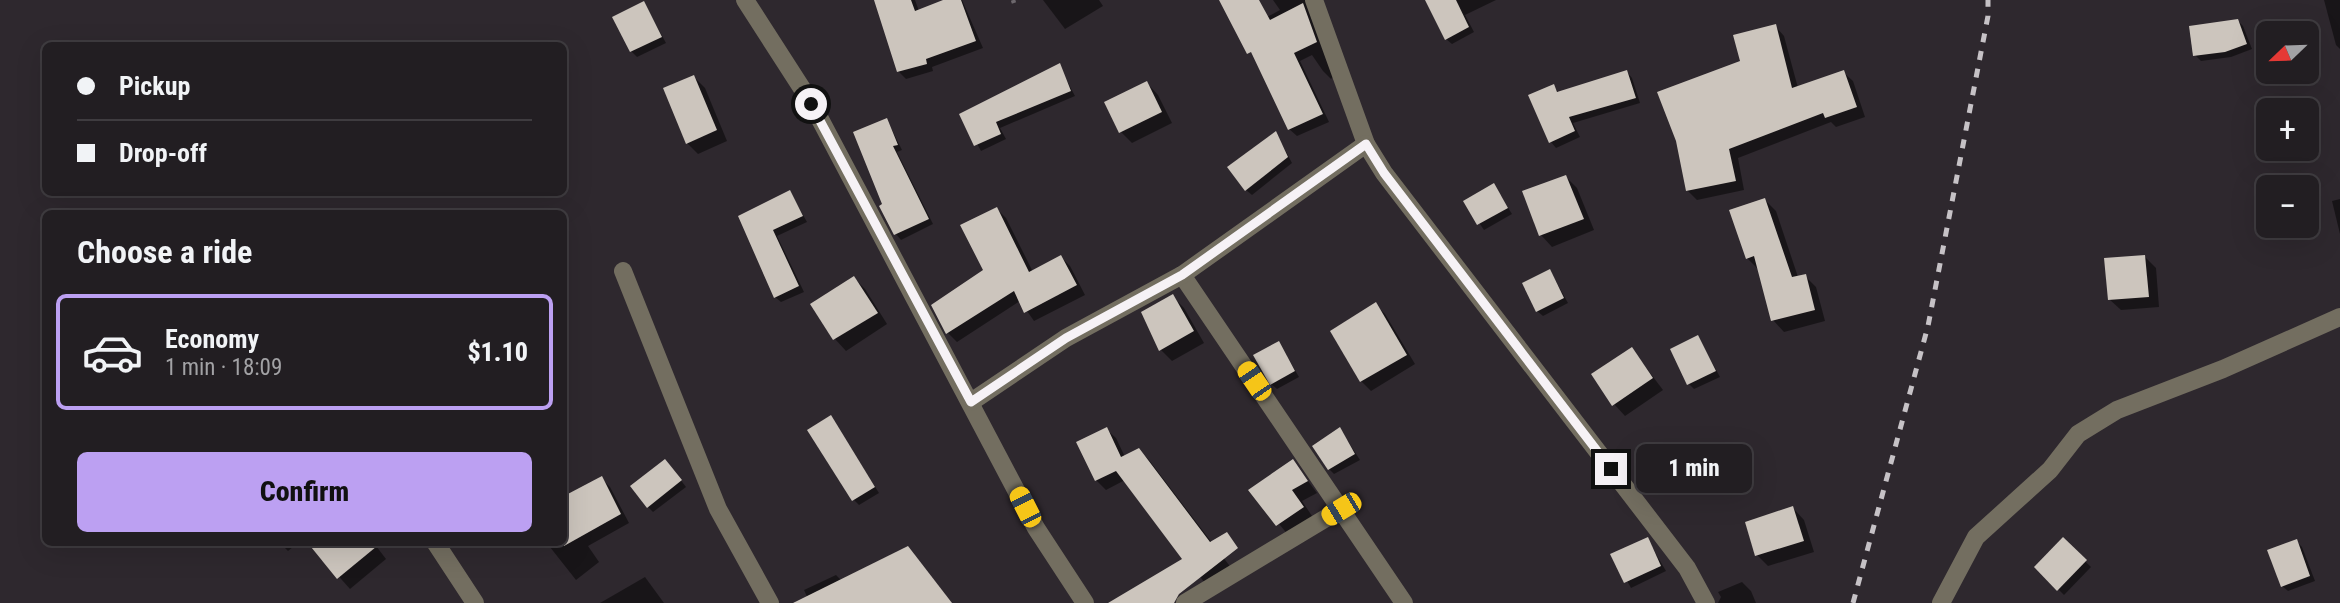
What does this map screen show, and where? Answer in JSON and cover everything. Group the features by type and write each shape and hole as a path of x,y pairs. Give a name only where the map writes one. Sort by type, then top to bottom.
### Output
{"street":[{"path":"745,0 811,104 1036,528 1085,603"},
{"path":"1314,0 1366,144 1384,173 1687,568 1706,603"},
{"path":"971,402 1066,338 1182,275 1366,144"},
{"path":"622,271 718,509 770,603"},
{"path":"1182,275 1404,603"},
{"path":"1941,603 1976,537 2050,470 2078,434 2117,410 2223,369 2340,317"},
{"path":"1185,603 1341,509"},
{"path":"438,546 475,603"}],"building":[{"path":"874,0 911,0 915,11 943,0 961,0 976,41 926,59 927,64 897,72"},
{"path":"1219,0 1259,0 1270,20 1303,3 1317,42 1294,53 1323,114 1288,130 1251,52 1247,54"},
{"path":"1425,0 1456,0 1469,27 1445,40"},
{"path":"644,1 662,37 630,52 612,17"},
{"path":"2238,19 2247,44 2225,52 2193,56 2189,26"},
{"path":"1776,24 1792,88 1844,70 1857,107 1825,118 1823,113 1729,149 1736,181 1686,191 1676,141 1657,92 1740,61 1733,35"},
{"path":"1060,63 1071,91 996,122 1001,134 974,146 959,114"},
{"path":"1627,70 1636,98 1569,117 1575,131 1549,143 1528,95 1554,84 1557,92"},
{"path":"694,75 717,130 686,144 663,88"},
{"path":"1147,81 1162,112 1119,133 1104,102"},
{"path":"887,118 898,145 893,146 929,219 894,235 879,206 882,204 853,132"},
{"path":"1276,131 1288,157 1245,191 1227,167"},
{"path":"1566,175 1584,219 1539,236 1522,191"},
{"path":"1494,183 1508,208 1477,225 1463,201"},
{"path":"790,190 803,216 773,230 799,286 774,298 738,216"},
{"path":"1765,198 1792,277 1806,274 1815,310 1771,321 1754,256 1746,259 1729,210"},
{"path":"997,207 1029,272 1061,255 1077,285 1024,313 1014,291 946,334 931,305 983,270 960,225"},
{"path":"2145,255 2149,297 2108,300 2104,258"},
{"path":"1550,269 1564,298 1536,312 1522,283"},
{"path":"854,276 878,313 833,340 810,304"},
{"path":"1173,294 1194,331 1159,351 1141,312"},
{"path":"1376,302 1407,355 1360,382 1330,331"},
{"path":"1698,335 1716,371 1687,385 1670,349"},
{"path":"1279,341 1295,371 1270,385 1253,355"},
{"path":"1632,347 1653,378 1612,406 1591,374"},
{"path":"831,415 875,487 852,501 807,430"},
{"path":"1107,427 1121,457 1139,448 1210,542 1227,532 1238,548 1179,594 1174,603 1108,603 1182,559 1116,471 1095,481 1076,442"},
{"path":"1340,427 1355,454 1328,470 1312,446"},
{"path":"665,459 682,480 647,508 630,486"},
{"path":"1293,459 1308,481 1292,490 1304,507 1276,526 1248,490"},
{"path":"602,476 621,514 567,544 567,494"},
{"path":"1793,506 1804,541 1755,556 1745,522"},
{"path":"1648,537 1661,566 1624,583 1610,554"},
{"path":"2063,537 2087,560 2057,591 2034,567"},
{"path":"2297,539 2310,576 2281,587 2267,550"},
{"path":"310,546 377,546 337,579"},
{"path":"908,546 952,603 793,603"}],"railway":[{"path":"1853,603 1928,326 1988,16 1988,0"}],"route":[{"path":"811,104 971,402 1066,338 1182,275 1366,144 1384,173 1611,469"}]}
